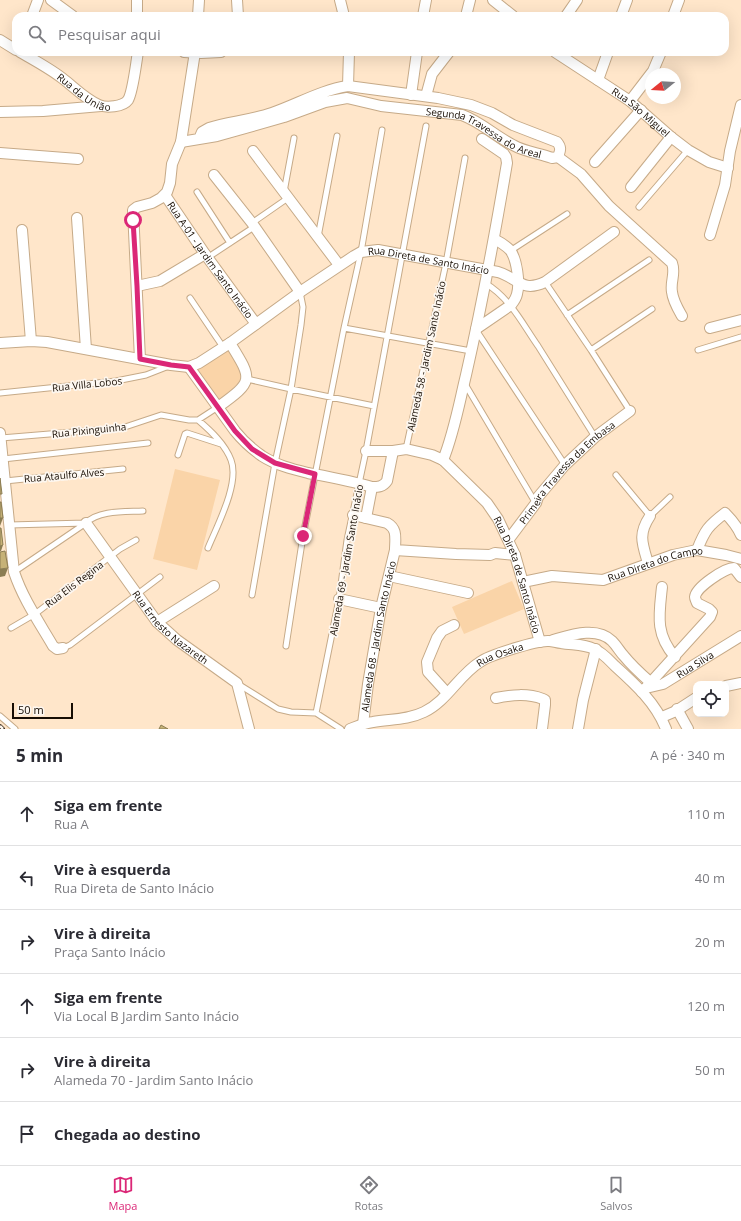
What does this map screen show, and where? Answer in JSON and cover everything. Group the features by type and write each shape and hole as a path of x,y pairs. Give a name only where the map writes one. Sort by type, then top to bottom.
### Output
{"street":[{"path":"34,12 38,0"},
{"path":"51,0 68,12"},
{"path":"137,0 137,12"},
{"path":"198,12 199,0"},
{"path":"237,0 238,12"},
{"path":"340,0 343,12"},
{"path":"424,12 426,0"},
{"path":"467,12 470,0"},
{"path":"493,0 508,12"},
{"path":"569,12 577,0"},
{"path":"622,12 627,0"},
{"path":"675,12 679,0"},
{"path":"0,40 12,48"},
{"name":"Rua da União","path":"27,56 61,77 88,99 101,106 117,106 128,100 132,87 137,56"},
{"path":"140,359 133,210 134,208 152,203 165,196 169,187 172,164 181,142 194,56"},
{"path":"348,86 349,56"},
{"path":"411,95 416,56"},
{"path":"426,96 432,74 446,56"},
{"name":"Rua São Miguel","path":"561,56 630,101 688,150 710,162 728,168"},
{"path":"598,80 607,56"},
{"path":"630,101 653,71 659,56"},
{"name":"Segunda Travessa do Areal","path":"181,142 212,137 284,117 326,102 347,98 381,106 462,115 483,125 515,146 526,151 552,158 558,158 561,147 557,142 512,125 492,113 471,105 426,96 348,86 322,92 271,113 205,130 202,132 199,139"},
{"path":"0,112 43,111 101,106"},
{"path":"710,235 725,185 730,151 738,128 741,106"},
{"path":"595,162 641,110"},
{"path":"631,187 671,137"},
{"path":"482,139 504,154 507,159 488,270 505,274 524,286 537,285 545,282 614,232"},
{"path":"253,151 339,266"},
{"path":"0,153 78,160"},
{"path":"558,158 584,178 609,206 672,263 674,269 672,291 674,300 682,316"},
{"path":"214,175 253,225 300,292"},
{"name":"Rua A-01 - Jardim Santo Inácio","path":"165,196 206,256 256,324"},
{"path":"77,218 86,349"},
{"path":"22,230 31,340"},
{"path":"476,329 510,305 515,300 517,295 518,282 515,262 510,251 501,242 494,239"},
{"name":"Rua Direta de Santo Inácio","path":"189,367 199,363 226,345 300,292 361,252 378,250 488,270 451,438 443,460 487,503 498,519 515,555 523,582 545,642"},
{"path":"137,286 160,281 206,256"},
{"path":"710,328 741,320"},
{"path":"0,344 31,340 54,342 171,365 189,367 243,440 252,449 275,463 315,474 372,487 383,485 388,481 393,451"},
{"path":"218,407 238,392 244,386 247,379 244,365 226,345"},
{"name":"Primeira Travessa da Embasa","path":"509,540 536,503 538,497 565,465 595,437 630,411"},
{"path":"0,435 14,572 19,586 53,646 63,648"},
{"path":"366,451 393,451 406,449 432,455 443,460"},
{"path":"353,515 366,518 372,487"},
{"path":"697,550 704,534 711,524 725,513 733,521 741,535"},
{"path":"648,563 641,537 644,525 650,516"},
{"name":"Alameda 68 - Jardim Santo Inácio","path":"363,724 381,608 395,550 396,534 392,525 366,518"},
{"name":"Rua Ernesto Nazareth","path":"86,522 157,622 177,640 237,683"},
{"path":"395,550 456,554 490,555 495,553 515,555"},
{"name":"Rua Direta do Campo","path":"523,582 552,576 603,580 673,555 697,550 741,559"},
{"path":"545,642 583,633 593,633 607,637 635,668 646,687 675,657 712,614 709,608 697,603 695,597 696,594 711,580 727,569 734,568 741,577"},
{"path":"389,576 468,593"},
{"path":"157,622 214,586"},
{"path":"662,586 659,623 662,637 675,657"},
{"path":"339,599 381,608"},
{"path":"447,693 428,672 427,662 437,638 442,631 454,625"},
{"name":"Rua Silva","path":"646,687 663,684 741,636"},
{"name":"Rua Osaka","path":"350,729 363,724 411,717 422,713 432,708 473,666 484,659 545,642 583,645 604,655 646,687 662,717 666,729"},
{"path":"578,729 583,700 596,650"},
{"path":"237,683 250,729"},
{"path":"729,685 741,683"},
{"path":"496,698 521,695 545,700 542,729"},
{"path":"662,717 693,700"},
{"path":"677,709 688,729"}],"lane":[{"name":"Alameda 69 - Jardim Santo Inácio","path":"316,713 339,599 348,540 366,451 386,336 403,254 426,126"},
{"path":"286,646 303,536 344,328 361,252 382,130"},
{"path":"318,238 337,136"},
{"path":"206,256 230,242 253,225 286,195 294,138"},
{"path":"639,207 688,150"},
{"name":"Alameda 58 - Jardim Santo Inácio","path":"406,449 446,263 465,158"},
{"path":"197,192 230,242"},
{"path":"510,251 567,214"},
{"path":"567,315 649,260"},
{"path":"545,282 630,411"},
{"path":"485,283 494,288 510,305 595,437"},
{"path":"252,595 301,325 303,307 300,292"},
{"path":"190,298 226,345"},
{"path":"591,350 652,310"},
{"path":"344,328 471,351"},
{"path":"476,329 565,465"},
{"path":"698,350 741,337"},
{"name":"Rua Villa Lobos","path":"0,393 116,382 156,372 171,365"},
{"path":"247,379 374,406"},
{"path":"464,383 536,503"},
{"path":"208,548 230,492 233,480 232,462 228,453 211,431 198,420 218,407"},
{"name":"Rua Pixinguinha","path":"0,435 122,428 161,415 189,420 198,420"},
{"path":"178,455 185,434 187,433 222,445"},
{"path":"3,459 148,443"},
{"name":"Rua Ataulfo Alves","path":"5,481 123,469"},
{"path":"616,475 650,516 670,497"},
{"path":"14,572 91,518 102,514 143,511"},
{"path":"9,525 86,522"},
{"name":"Rua Elis Regina","path":"11,628 35,614 110,557 136,540"},
{"path":"63,648 70,645 160,577"},
{"name":"Rua Ernesto Nazareth","path":"237,683 278,709 290,712 316,713"},
{"path":"316,713 341,729"},
{"path":"0,716 15,729"}],"shaded area":[{"path":"225,339 241,365 244,379 216,406 189,364"},
{"path":"175,469 220,480 197,570 153,559"},
{"path":"512,581 524,609 464,634 452,607"}],"building":[{"path":"0,478 2,494 0,494"},
{"path":"1,502 3,518 0,518"},
{"path":"0,528 3,545 0,546"},
{"path":"5,551 8,568 0,569 0,552"},
{"path":"161,725 168,729 159,729"}],"railway":[{"path":"0,726 3,729"}],"route":[{"path":"133,220 140,359 189,367 235,431 252,449 275,463 292,469 315,474 303,536"}]}
